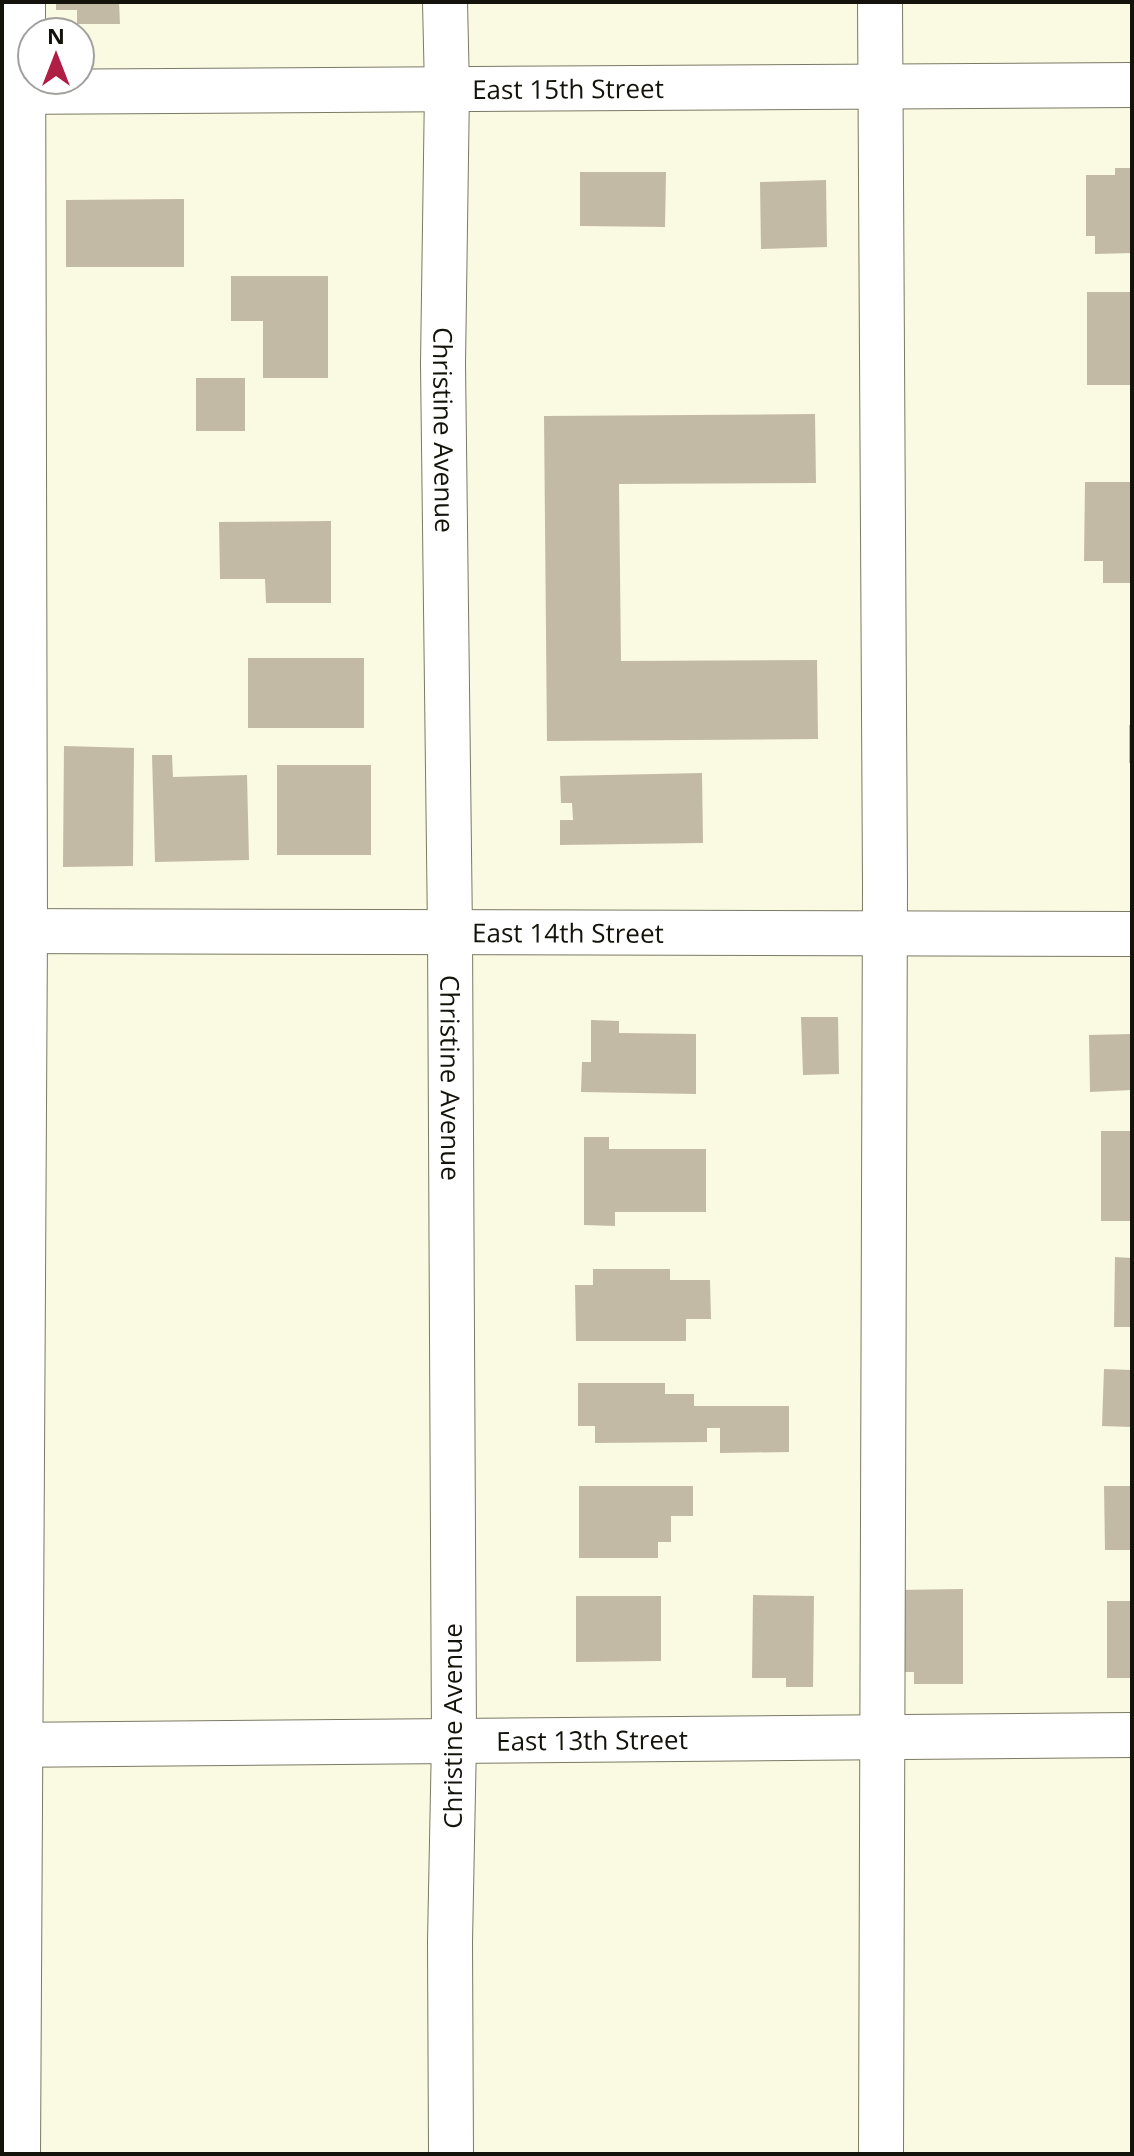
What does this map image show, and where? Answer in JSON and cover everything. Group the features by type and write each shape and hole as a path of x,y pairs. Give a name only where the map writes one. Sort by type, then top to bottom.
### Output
{"street":[{"path":"18,2154 11,1745 14,931 12,92 23,2"},
{"name":"Christine Avenue","path":"445,2 447,89 443,364 450,932 454,1741 450,1942 451,2154"},
{"path":"880,2 885,934 881,2154"},
{"name":"East 15th Street","path":"12,92 1132,85"},
{"name":"East 14th Street","path":"14,931 1132,934"},
{"name":"East 13th Street","path":"11,1745 1132,1735"}],"building":[{"path":"56,2 119,2 120,24 96,24 96,16 77,16 77,10 56,10"},
{"path":"1115,168 1132,168 1132,253 1095,254 1095,236 1086,236 1086,175 1115,175"},
{"path":"580,172 666,172 665,227 580,226"},
{"path":"826,180 827,247 761,249 760,182"},
{"path":"184,199 184,267 66,267 66,200"},
{"path":"231,276 328,276 328,378 263,378 263,321 231,321"},
{"path":"1087,292 1132,292 1132,385 1087,385"},
{"path":"196,378 245,378 245,431 196,431"},
{"path":"815,414 816,483 619,484 621,661 817,660 818,739 547,741 544,416"},
{"path":"1085,482 1132,482 1132,583 1103,583 1103,561 1084,561"},
{"path":"331,521 331,603 266,603 265,579 220,579 219,522"},
{"path":"248,658 364,658 364,728 248,728"},
{"path":"1129,725 1132,725 1132,763 1129,763"},
{"path":"64,746 134,748 133,866 63,867"},
{"path":"152,755 172,755 173,777 247,775 249,860 155,862"},
{"path":"277,765 371,765 371,855 277,855"},
{"path":"702,773 703,843 560,845 560,820 573,820 572,803 561,803 560,776"},
{"path":"801,1017 838,1017 839,1074 803,1075"},
{"path":"591,1020 619,1021 619,1033 696,1034 696,1094 581,1092 582,1062 591,1062"},
{"path":"1132,1034 1132,1090 1090,1092 1089,1035"},
{"path":"1101,1131 1132,1131 1132,1221 1101,1221"},
{"path":"584,1137 609,1137 609,1149 706,1149 706,1212 615,1212 615,1226 584,1225"},
{"path":"1115,1257 1132,1258 1132,1327 1114,1327"},
{"path":"593,1269 670,1269 670,1280 710,1280 711,1319 686,1319 686,1341 576,1341 575,1285 593,1285"},
{"path":"1104,1369 1132,1370 1132,1427 1102,1426"},
{"path":"578,1383 665,1383 665,1394 694,1394 694,1406 789,1406 789,1452 720,1453 720,1428 707,1428 707,1442 595,1443 595,1426 578,1426"},
{"path":"579,1486 693,1486 693,1516 671,1516 671,1542 658,1542 658,1558 579,1558"},
{"path":"1104,1486 1132,1486 1132,1550 1105,1550"},
{"path":"963,1589 963,1684 914,1684 914,1672 895,1672 895,1590"},
{"path":"753,1595 814,1596 813,1687 786,1687 786,1678 752,1678"},
{"path":"576,1596 661,1596 661,1661 576,1662"},
{"path":"1107,1601 1132,1601 1132,1678 1107,1678"}]}
